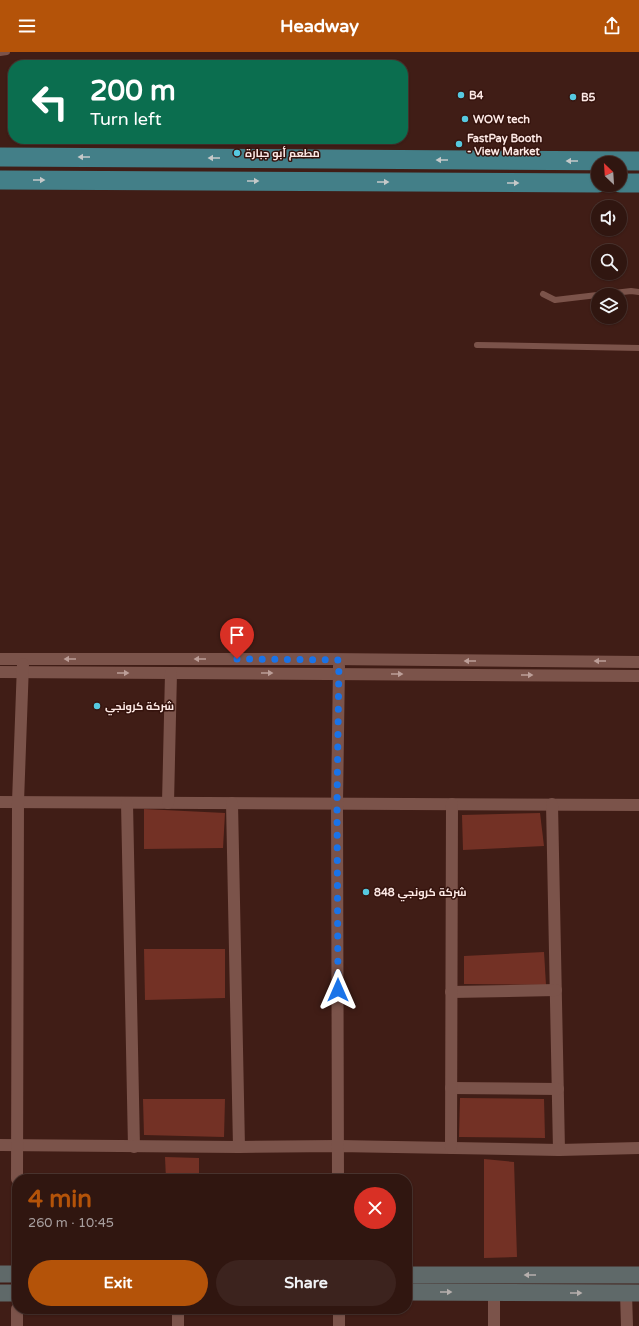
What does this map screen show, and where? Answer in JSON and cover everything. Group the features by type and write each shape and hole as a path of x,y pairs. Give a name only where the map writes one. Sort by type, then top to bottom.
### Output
{"main road":[{"path":"0,156 639,161"},
{"path":"118,180 123,180 130,177 133,170 133,166 129,160 121,157"},
{"path":"193,158 185,161 181,170 186,179 194,181"},
{"path":"0,180 591,183"},
{"path":"627,183 639,183"}],"street":[{"path":"0,659 639,662"},
{"path":"17,1174 18,802 24,659"},
{"path":"338,1174 337,803 339,660"},
{"path":"0,672 639,676"},
{"path":"168,803 171,673"},
{"path":"0,802 639,805"},
{"path":"127,803 134,1147"},
{"path":"232,803 239,1148"},
{"path":"451,1148 452,804"},
{"path":"552,804 559,1150"},
{"path":"451,992 556,990"},
{"path":"451,1088 558,1088"},
{"path":"0,1145 239,1148 338,1146 559,1150 639,1148"},
{"path":"0,1274 12,1274"},
{"path":"412,1275 639,1275"},
{"path":"617,1275 627,1293 627,1326"},
{"path":"412,1292 627,1293"},
{"path":"494,1292 494,1326"},
{"path":"0,1293 12,1293"},
{"path":"17,1314 17,1326"},
{"path":"178,1314 178,1326"},
{"path":"339,1314 339,1326"}],"lane":[{"path":"0,54 7,52"},
{"path":"543,294 555,300 631,291 639,292"},
{"path":"477,345 639,348"}],"shaded area":[{"path":"144,809 225,813 223,848 144,849"},
{"path":"540,813 544,846 463,850 462,815"},
{"path":"144,949 225,949 225,998 145,1000"},
{"path":"544,952 546,985 464,984 464,956"},
{"path":"460,1098 544,1099 545,1138 459,1137"},
{"path":"143,1099 225,1099 224,1137 144,1135"},
{"path":"165,1157 199,1158 199,1174 166,1174"},
{"path":"484,1159 514,1162 517,1257 484,1258"}],"place":[{"name":"B4","path":"461,95"},
{"name":"B5","path":"573,97"},
{"name":"WOW tech","path":"465,119"},
{"name":"FastPay Booth - View Market","path":"459,144"},
{"name":"مطعم أبو جبارة","path":"237,153"},
{"name":"شركة كرونجي","path":"97,706"},
{"name":"شركة كرونجي 848","path":"366,892"}],"route":[{"path":"237,659 339,660 337,803 338,990"}]}
